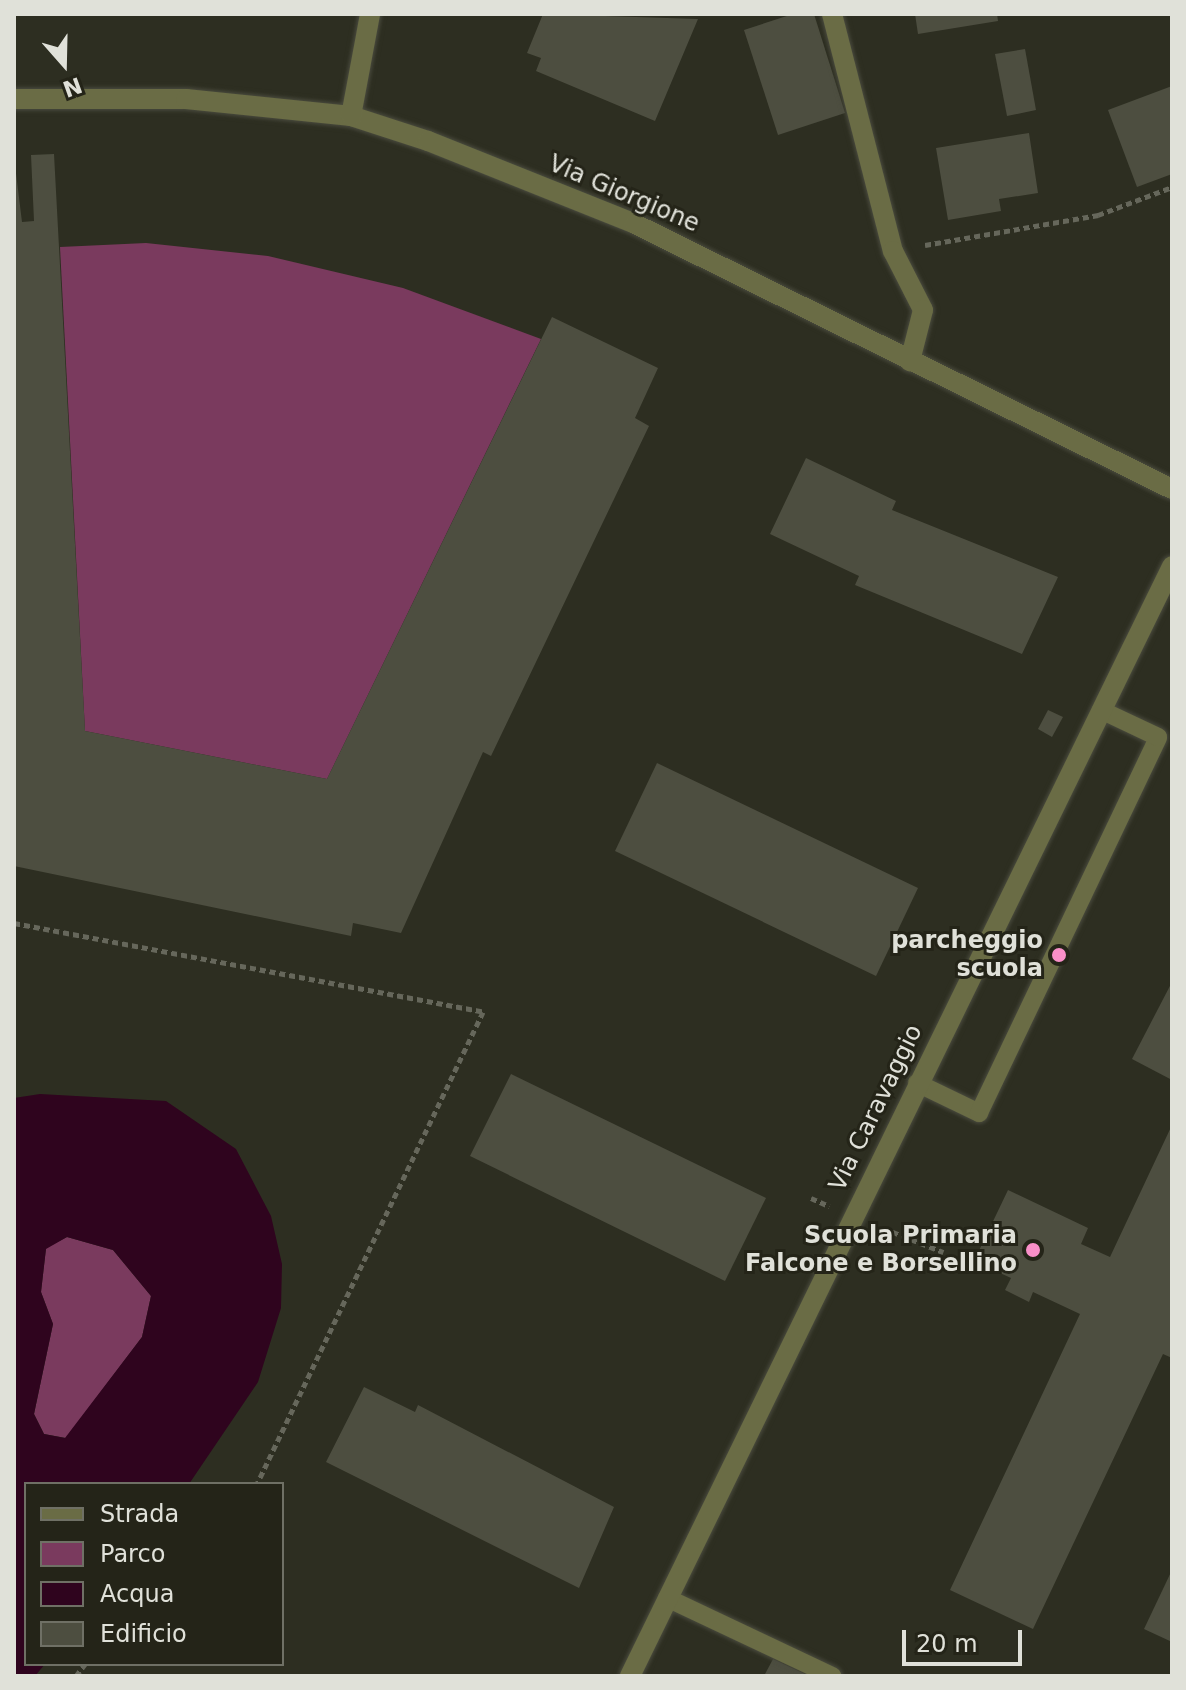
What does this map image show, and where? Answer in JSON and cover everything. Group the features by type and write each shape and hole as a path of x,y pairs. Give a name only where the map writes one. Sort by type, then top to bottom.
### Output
{"street":[{"path":"351,116 370,14"},
{"path":"832,14 893,251 923,310 910,361"},
{"name":"Via Giorgione","path":"14,99 186,99 351,116 635,224 1172,489"},
{"name":"Via Caravaggio","path":"630,1676 1172,566"}],"lane":[{"path":"917,1083 979,1113 1158,737 1101,710"},
{"path":"667,1598 832,1676"}],"path":[{"path":"893,251 1098,215 1172,187"},
{"path":"14,923 483,1012 258,1482"}],"green space":[{"path":"146,243 268,256 403,288 541,339 327,779 85,731 60,247"},
{"path":"67,1237 113,1250 151,1296 142,1337 66,1438 44,1434 34,1414 53,1324 41,1292 46,1248"}],"water":[{"path":"40,1094 166,1101 236,1149 271,1216 282,1264 281,1308 258,1382 190,1482 24,1482 24,1666 43,1666 35,1676 14,1676 14,1098","holes":["67,1237 113,1250 151,1296 142,1337 65,1438 44,1434 34,1414 53,1324 41,1292 46,1249"]}],"building":[{"path":"543,14 698,19 655,121 536,71 541,58 527,53"},
{"path":"793,14 814,14 845,113 778,135 744,30"},
{"path":"915,14 997,14 998,21 918,34"},
{"path":"1025,49 1036,110 1007,116 995,54"},
{"path":"1172,86 1172,174 1137,187 1108,110"},
{"path":"1029,133 1038,193 999,199 1001,211 948,220 936,148"},
{"path":"54,154 85,731 327,779 552,317 658,368 635,418 649,426 491,756 483,752 401,933 353,923 351,936 14,866 14,157 22,222 34,221 31,155"},
{"path":"806,458 896,501 892,510 1058,577 1022,654 855,585 859,576 770,534"},
{"path":"1048,710 1063,717 1052,737 1038,729"},
{"path":"657,763 918,888 876,976 615,851"},
{"path":"1172,982 1172,1080 1132,1059"},
{"path":"511,1074 766,1198 725,1281 470,1156"},
{"path":"1172,1125 1172,1358 1163,1354 1033,1629 950,1590 1080,1314 1033,1292 1029,1302 1005,1290 1011,1278 974,1261 1008,1190 1088,1228 1081,1244 1110,1257"},
{"path":"364,1387 415,1412 418,1405 614,1507 579,1588 326,1462"},
{"path":"1172,1570 1172,1642 1144,1629"},
{"path":"773,1659 809,1676 764,1676"}],"place":[{"name":"parcheggio scuola","path":"1059,955"},
{"name":"Scuola Primaria Falcone e Borsellino","path":"1033,1250"}]}
